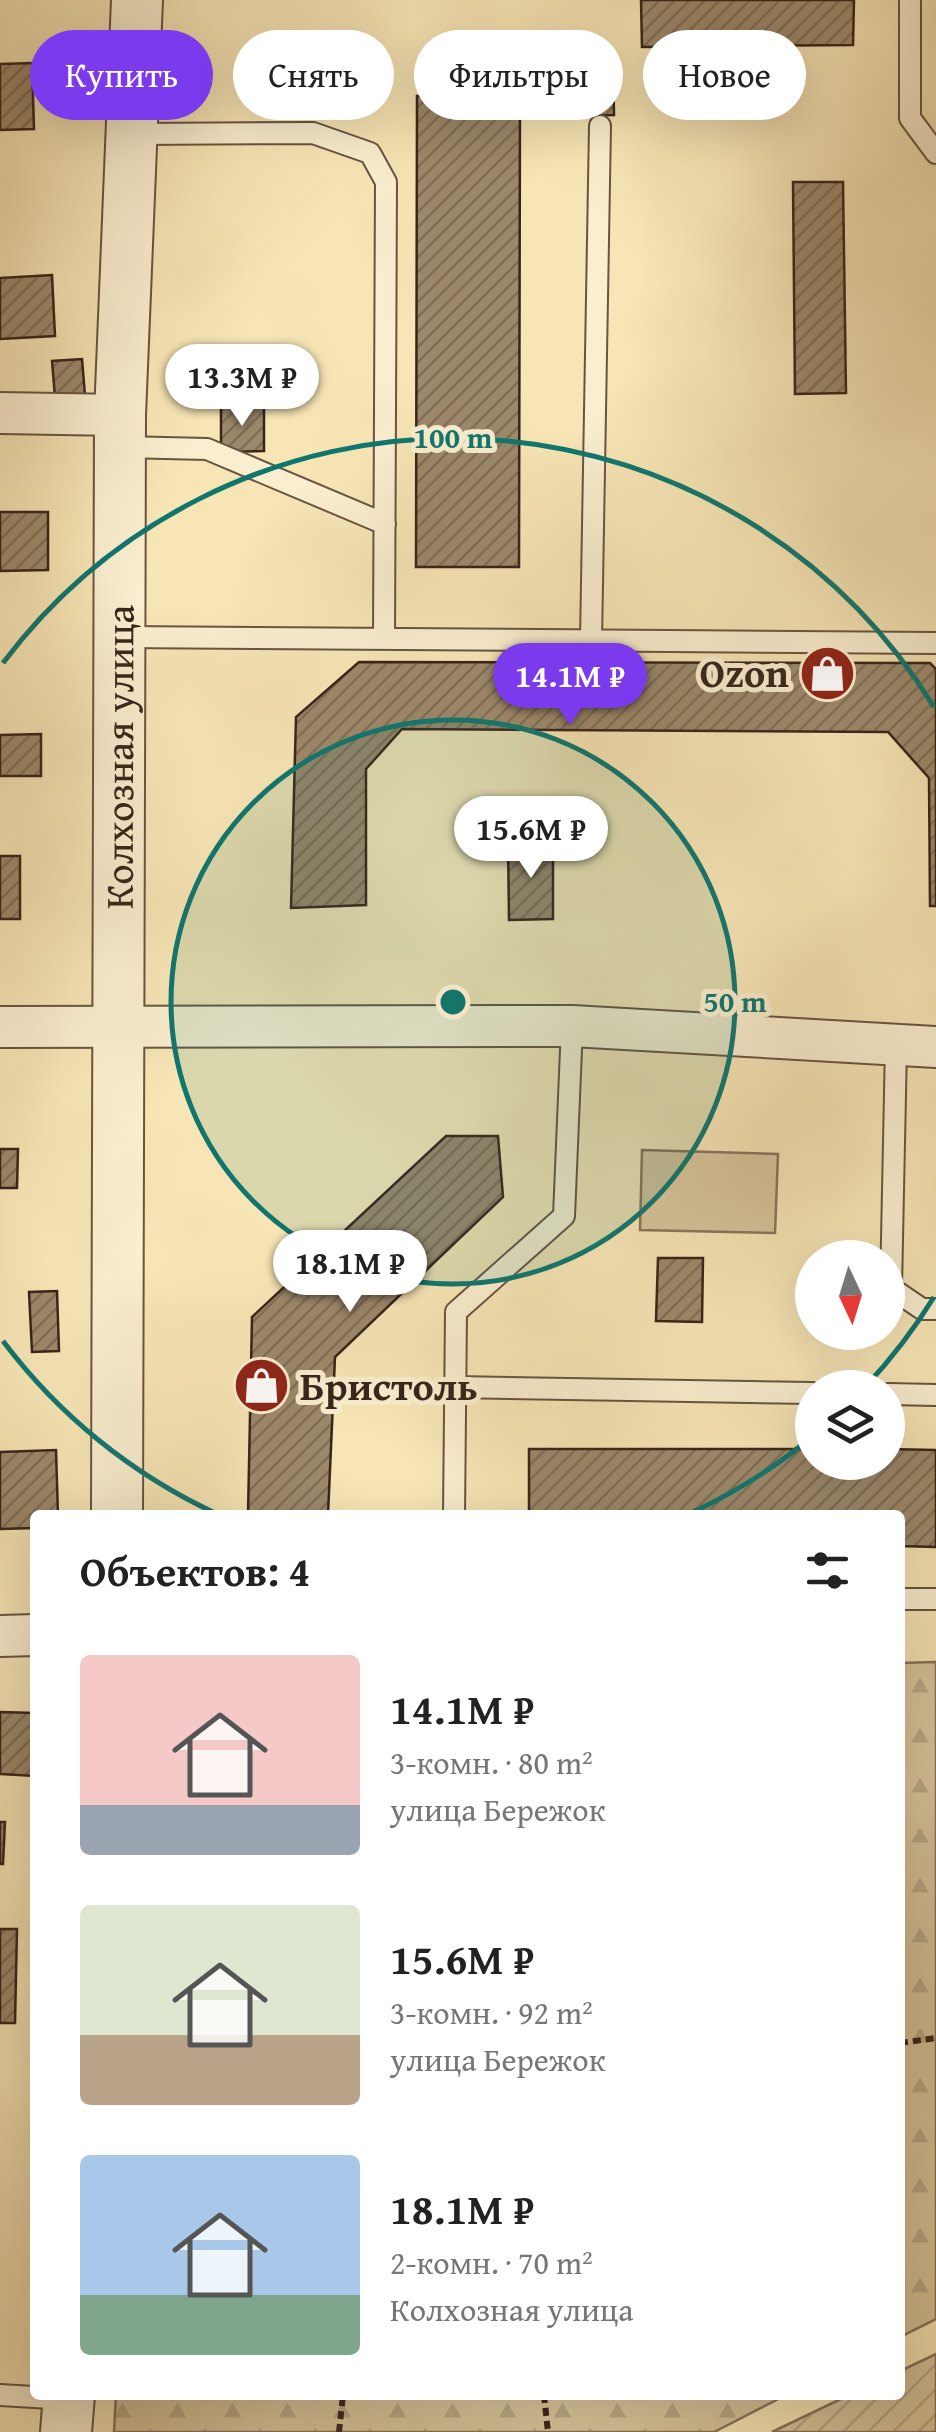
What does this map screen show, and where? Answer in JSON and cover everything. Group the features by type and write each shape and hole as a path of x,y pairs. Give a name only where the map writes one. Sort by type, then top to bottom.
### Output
{"street":[{"name":"Колхозная улица","path":"117,1510 120,431 136,0"},
{"path":"0,414 120,431"},
{"path":"0,1027 572,1026 936,1047"},
{"path":"0,1636 30,1635"}],"lane":[{"path":"910,0 910,118 936,153"},
{"path":"591,640 600,126"},
{"path":"132,134 313,133 370,153 386,182 384,639"},
{"path":"120,431 207,450 384,524"},
{"path":"120,637 936,643"},
{"path":"454,1510 456,1312 564,1216 572,1026"},
{"path":"896,1044 891,1288 922,1309 936,1309"},
{"path":"455,1386 795,1392"},
{"path":"905,1394 936,1395"},
{"path":"905,1600 936,1599"},
{"path":"0,2395 68,2409"}],"path":[{"path":"905,2042 936,2038"},
{"path":"338,2432 343,2400"},
{"path":"545,2400 548,2432"}],"green space":[{"path":"642,1150 778,1154 775,1233 640,1230"},
{"path":"936,1662 936,2319 905,2334 905,1663"},
{"path":"936,2354 936,2432 772,2432 839,2400 905,2400 905,2369"},
{"path":"116,2400 776,2400 714,2432 114,2432"}],"building":[{"path":"641,0 854,0 853,45 806,45 806,30 643,30 642,47"},
{"path":"30,63 30,120 34,120 34,129 0,130 0,64"},
{"path":"417,120 520,120 519,567 416,567"},
{"path":"793,182 843,182 846,393 795,394"},
{"path":"52,275 55,336 0,339 0,278"},
{"path":"82,359 85,395 55,397 52,361"},
{"path":"221,406 264,406 264,451 221,452"},
{"path":"0,512 48,512 48,570 0,571"},
{"path":"359,662 930,663 936,669 936,906 930,906 929,778 888,732 402,729 366,769 366,905 291,908 296,717"},
{"path":"41,734 41,776 0,776 0,735"},
{"path":"553,842 553,919 509,920 508,843"},
{"path":"0,856 20,856 20,919 0,919"},
{"path":"446,1136 498,1136 503,1197 335,1357 328,1510 248,1510 252,1317"},
{"path":"0,1149 18,1149 17,1188 0,1188"},
{"path":"658,1258 703,1258 702,1322 656,1321"},
{"path":"57,1291 59,1351 32,1352 29,1292"},
{"path":"529,1449 795,1449 795,1480 905,1480 905,1449 936,1450 936,1547 905,1546 905,1510 529,1510"},
{"path":"56,1450 58,1510 30,1510 30,1528 0,1529 0,1452"},
{"path":"0,1712 30,1713 30,1776 0,1774"},
{"path":"0,1822 5,1822 3,1864 0,1864"},
{"path":"0,1929 17,1929 15,2023 0,2023"}],"place":[{"name":"Ozon","path":"828,673"},
{"name":"Бристоль","path":"261,1386"}]}
